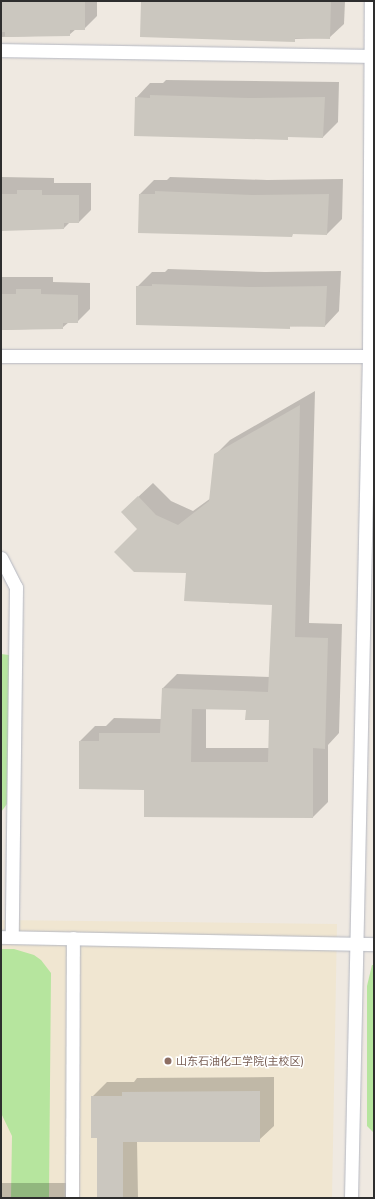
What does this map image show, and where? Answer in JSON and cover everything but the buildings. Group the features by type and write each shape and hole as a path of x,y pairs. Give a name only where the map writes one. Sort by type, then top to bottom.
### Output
{"lane":[{"path":"351,1198 355,945 372,356 371,1"},
{"path":"1,50 370,56"},
{"path":"1,356 372,356"},
{"path":"1,558 16,587 7,937 355,945 374,944"},
{"path":"72,1198 74,938"}],"shaded area":[{"name":"山东石油化工学院(主校区)","path":"1,920 337,924 332,1198 1,1198"}],"green space":[{"path":"1,654 9,655 7,804 1,812"},
{"path":"1,949 14,949 34,955 41,960 51,973 49,1197 11,1198 12,1136 1,1113"},
{"path":"372,965 374,965 374,1133 367,1126 367,986"}],"place":[{"name":"山东石油化工学院(主校区)","path":"168,1061"}]}
